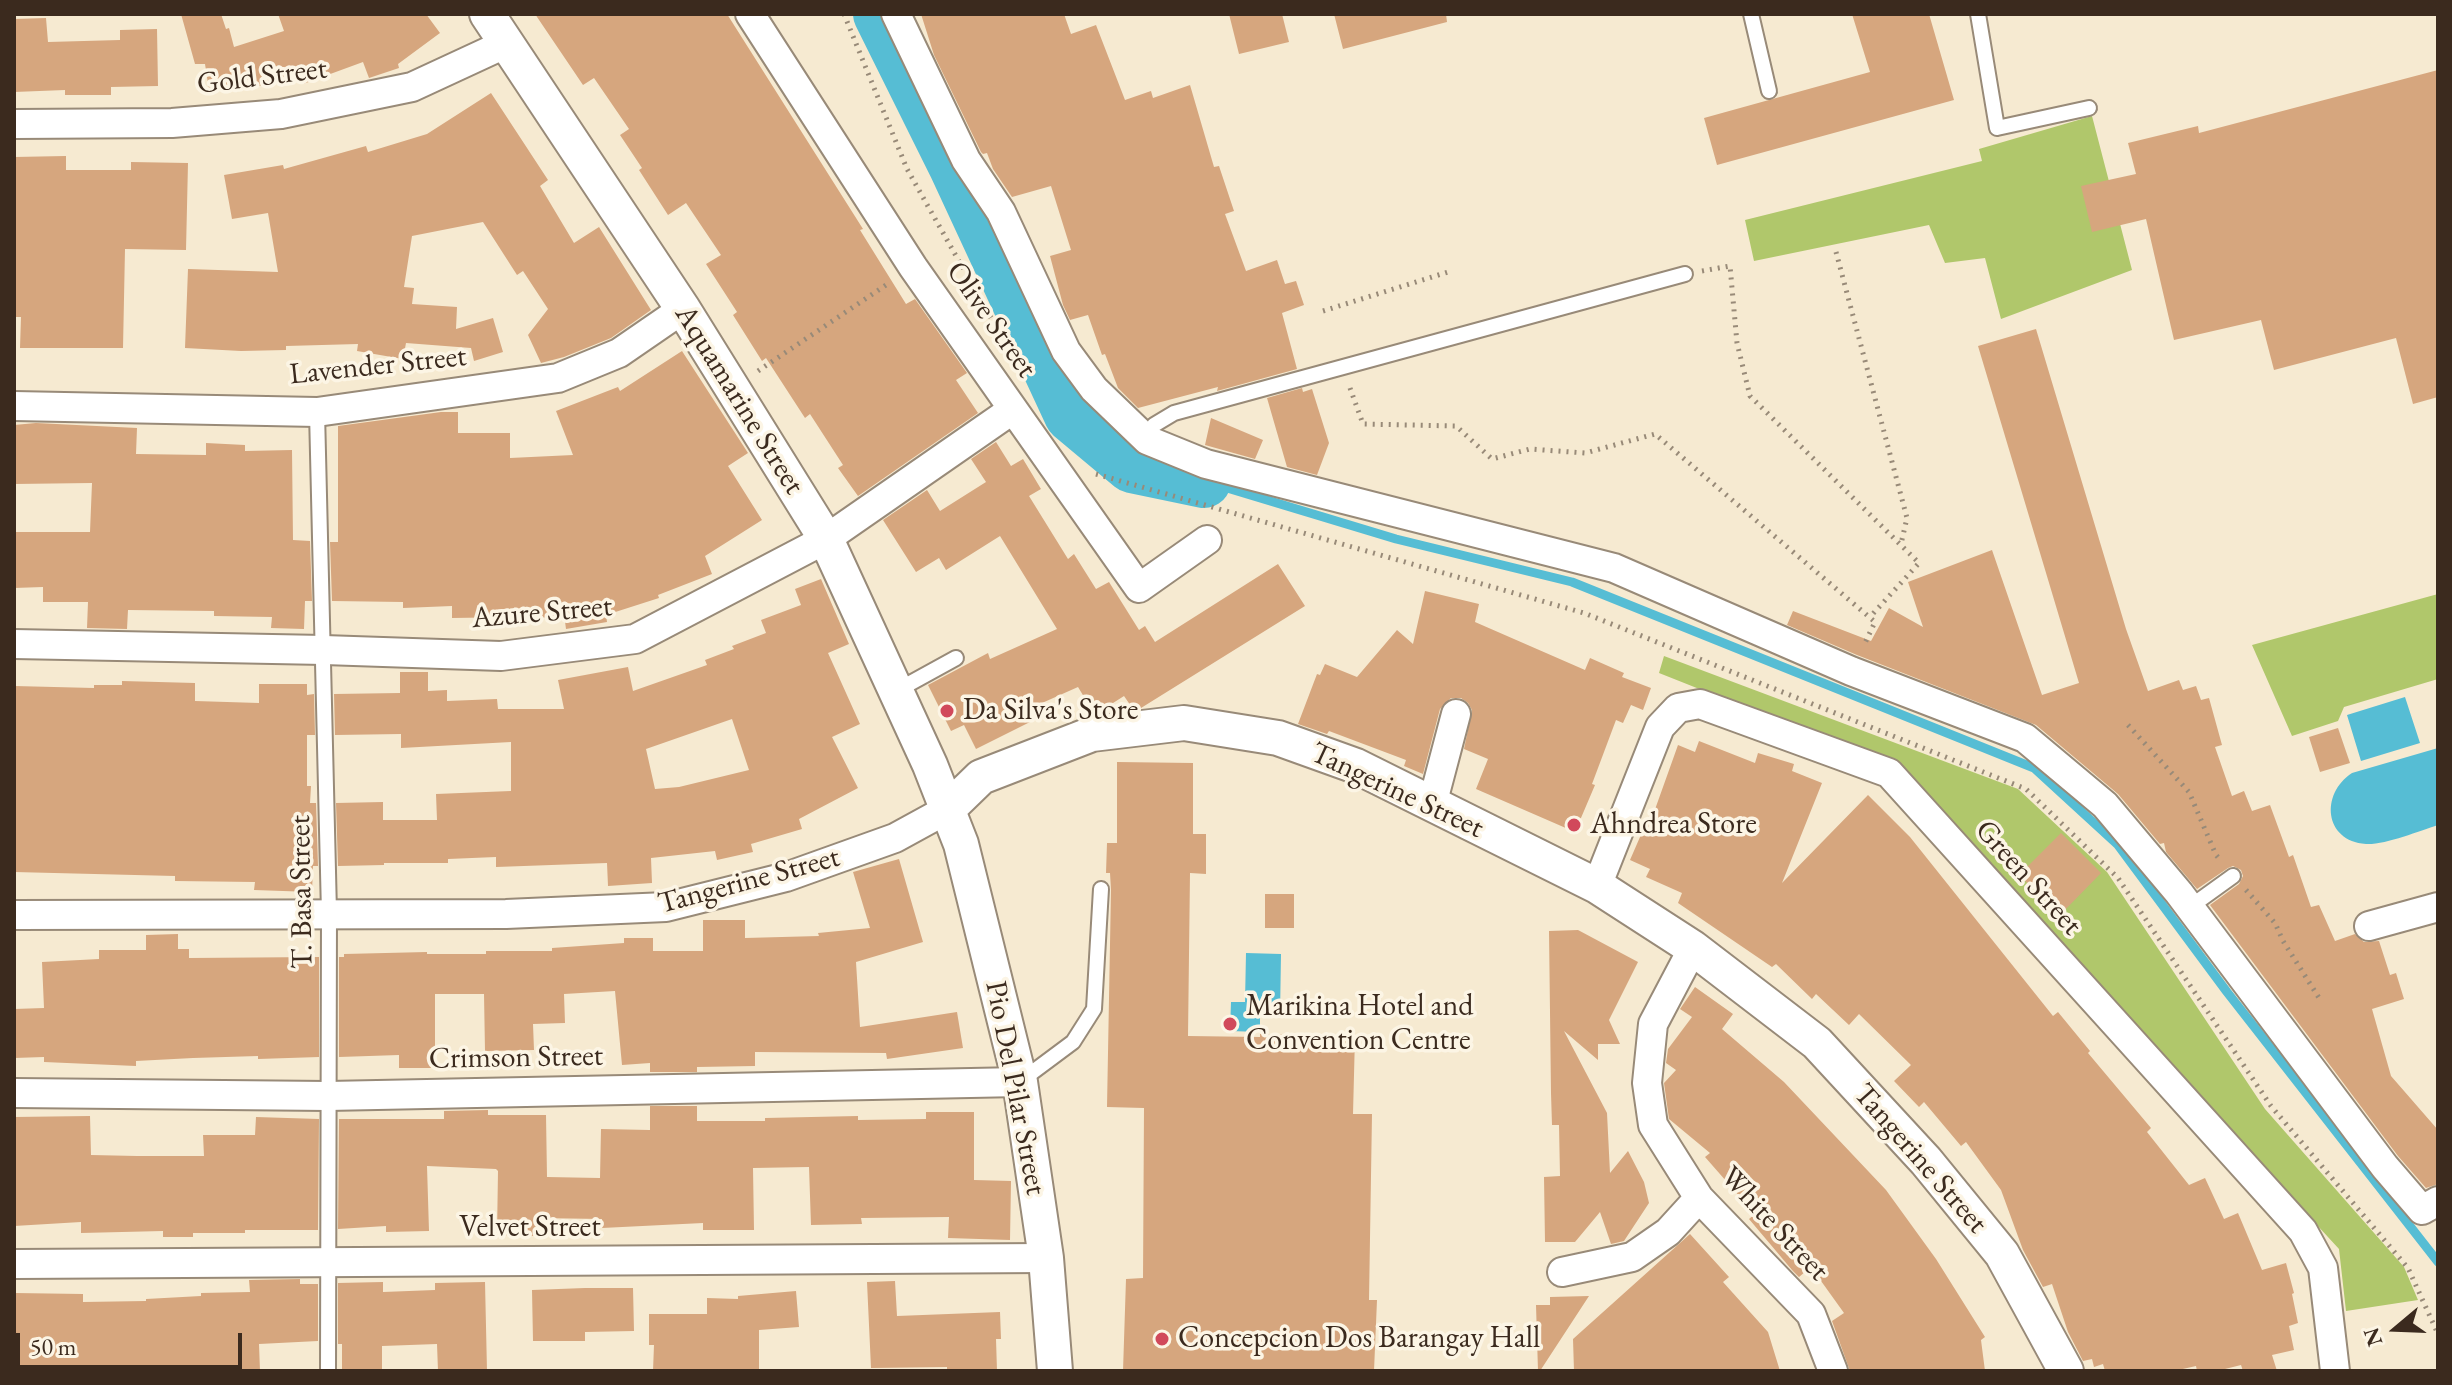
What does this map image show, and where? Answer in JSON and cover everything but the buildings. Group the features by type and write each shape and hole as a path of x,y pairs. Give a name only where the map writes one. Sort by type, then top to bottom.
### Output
{"street":[{"name":"Aquamarine Street","path":"487,14 683,309 826,539 948,809"},
{"name":"Olive Street","path":"750,14 913,267 1139,588 1207,540"},
{"path":"896,14 966,160 1001,212 1066,351 1094,389 1147,440 1206,464 1614,568 1851,671 2025,738 2105,805 2190,907 2385,1167 2430,1206"},
{"name":"Gold Street","path":"14,124 172,123 281,114 412,87 507,43"},
{"name":"Lavender Street","path":"14,406 317,412 558,378 619,353 683,309"},
{"name":"Azure Street","path":"14,644 501,656 635,639 826,539 1012,410"},
{"name":"Green Street","path":"1597,886 1660,727 1678,708 1700,704 1889,773 2303,1231 2323,1268 2335,1371"},
{"path":"1432,805 1456,714"},
{"name":"Tangerine Street","path":"14,915 506,914 666,907 786,877 895,838 948,809 981,777 1092,734 1184,723 1278,738 1356,766 1597,886 1693,948 1817,1043 1926,1161 2002,1254 2066,1371"},
{"name":"Pio Del Pilar Street","path":"948,809 961,844 1020,1082 1046,1258 1055,1371"},
{"path":"2369,926 2438,907"},
{"name":"White Street","path":"1693,948 1653,1024 1647,1083 1653,1125 1699,1198 1811,1314 1833,1371"},
{"name":"Crimson Street","path":"14,1093 328,1096 1020,1082"},
{"path":"1562,1272 1632,1257 1668,1232 1699,1198"},
{"name":"Velvet Street","path":"14,1264 1046,1258"}],"lane":[{"path":"1751,14 1769,91"},
{"path":"1978,14 1997,128 2089,108"},
{"path":"1147,440 1154,425 1174,413 1685,274"},
{"name":"T. Basa Street","path":"317,412 329,913 328,1371"},
{"path":"896,691 956,658"},
{"path":"2190,907 2233,876"},
{"path":"1020,1082 1073,1042 1094,1009 1101,889"}],"path":[{"path":"844,14 907,169 1014,358"},
{"path":"1836,252 1907,518 1901,545"},
{"path":"1685,274 1730,266 1737,343 1750,396 1919,563 1870,617"},
{"path":"733,388 913,267"},
{"path":"1323,311 1448,272"},
{"path":"1342,366 1363,424 1456,426 1492,459 1530,449 1585,453 1655,434 1875,622 1851,671"},
{"path":"1089,464 1097,476 1584,613 2026,789 2118,878 2271,1106 2408,1268 2438,1334"},
{"path":"2128,725 2189,792 2216,855 2275,923 2321,1001"}],"green space":[{"path":"2092,116 2132,270 2001,319 1985,258 1945,263 1929,225 1754,261 1745,220 1982,161 1979,149"},
{"path":"2438,594 2438,679 2344,707 2338,721 2292,736 2252,645"},
{"path":"1664,656 2018,789 2107,872 2265,1109 2404,1267 2418,1300 2346,1311 2339,1249 1896,767 1659,673"}],"water":[{"path":"2405,697 2420,743 2361,761 2347,715"},
{"path":"2438,748 2438,825 2374,844 2352,841 2342,835 2331,815 2331,804 2342,782 2352,773"},
{"path":"1246,953 1281,954 1280,1016 1260,1016 1260,1032 1230,1031 1231,1002 1245,1002"}],"waterway":[{"path":"880,14 955,165 1071,415 1132,466 1204,481"},
{"path":"1204,481 1396,539 1572,582 2034,768 2118,845 2227,992 2438,1262"}],"place":[{"name":"Da Silva's Store","path":"947,711"},
{"name":"Ahndrea Store","path":"1574,825"},
{"name":"Marikina Hotel and Convention Centre","path":"1230,1024"},
{"name":"Concepcion Dos Barangay Hall","path":"1162,1339"}]}
